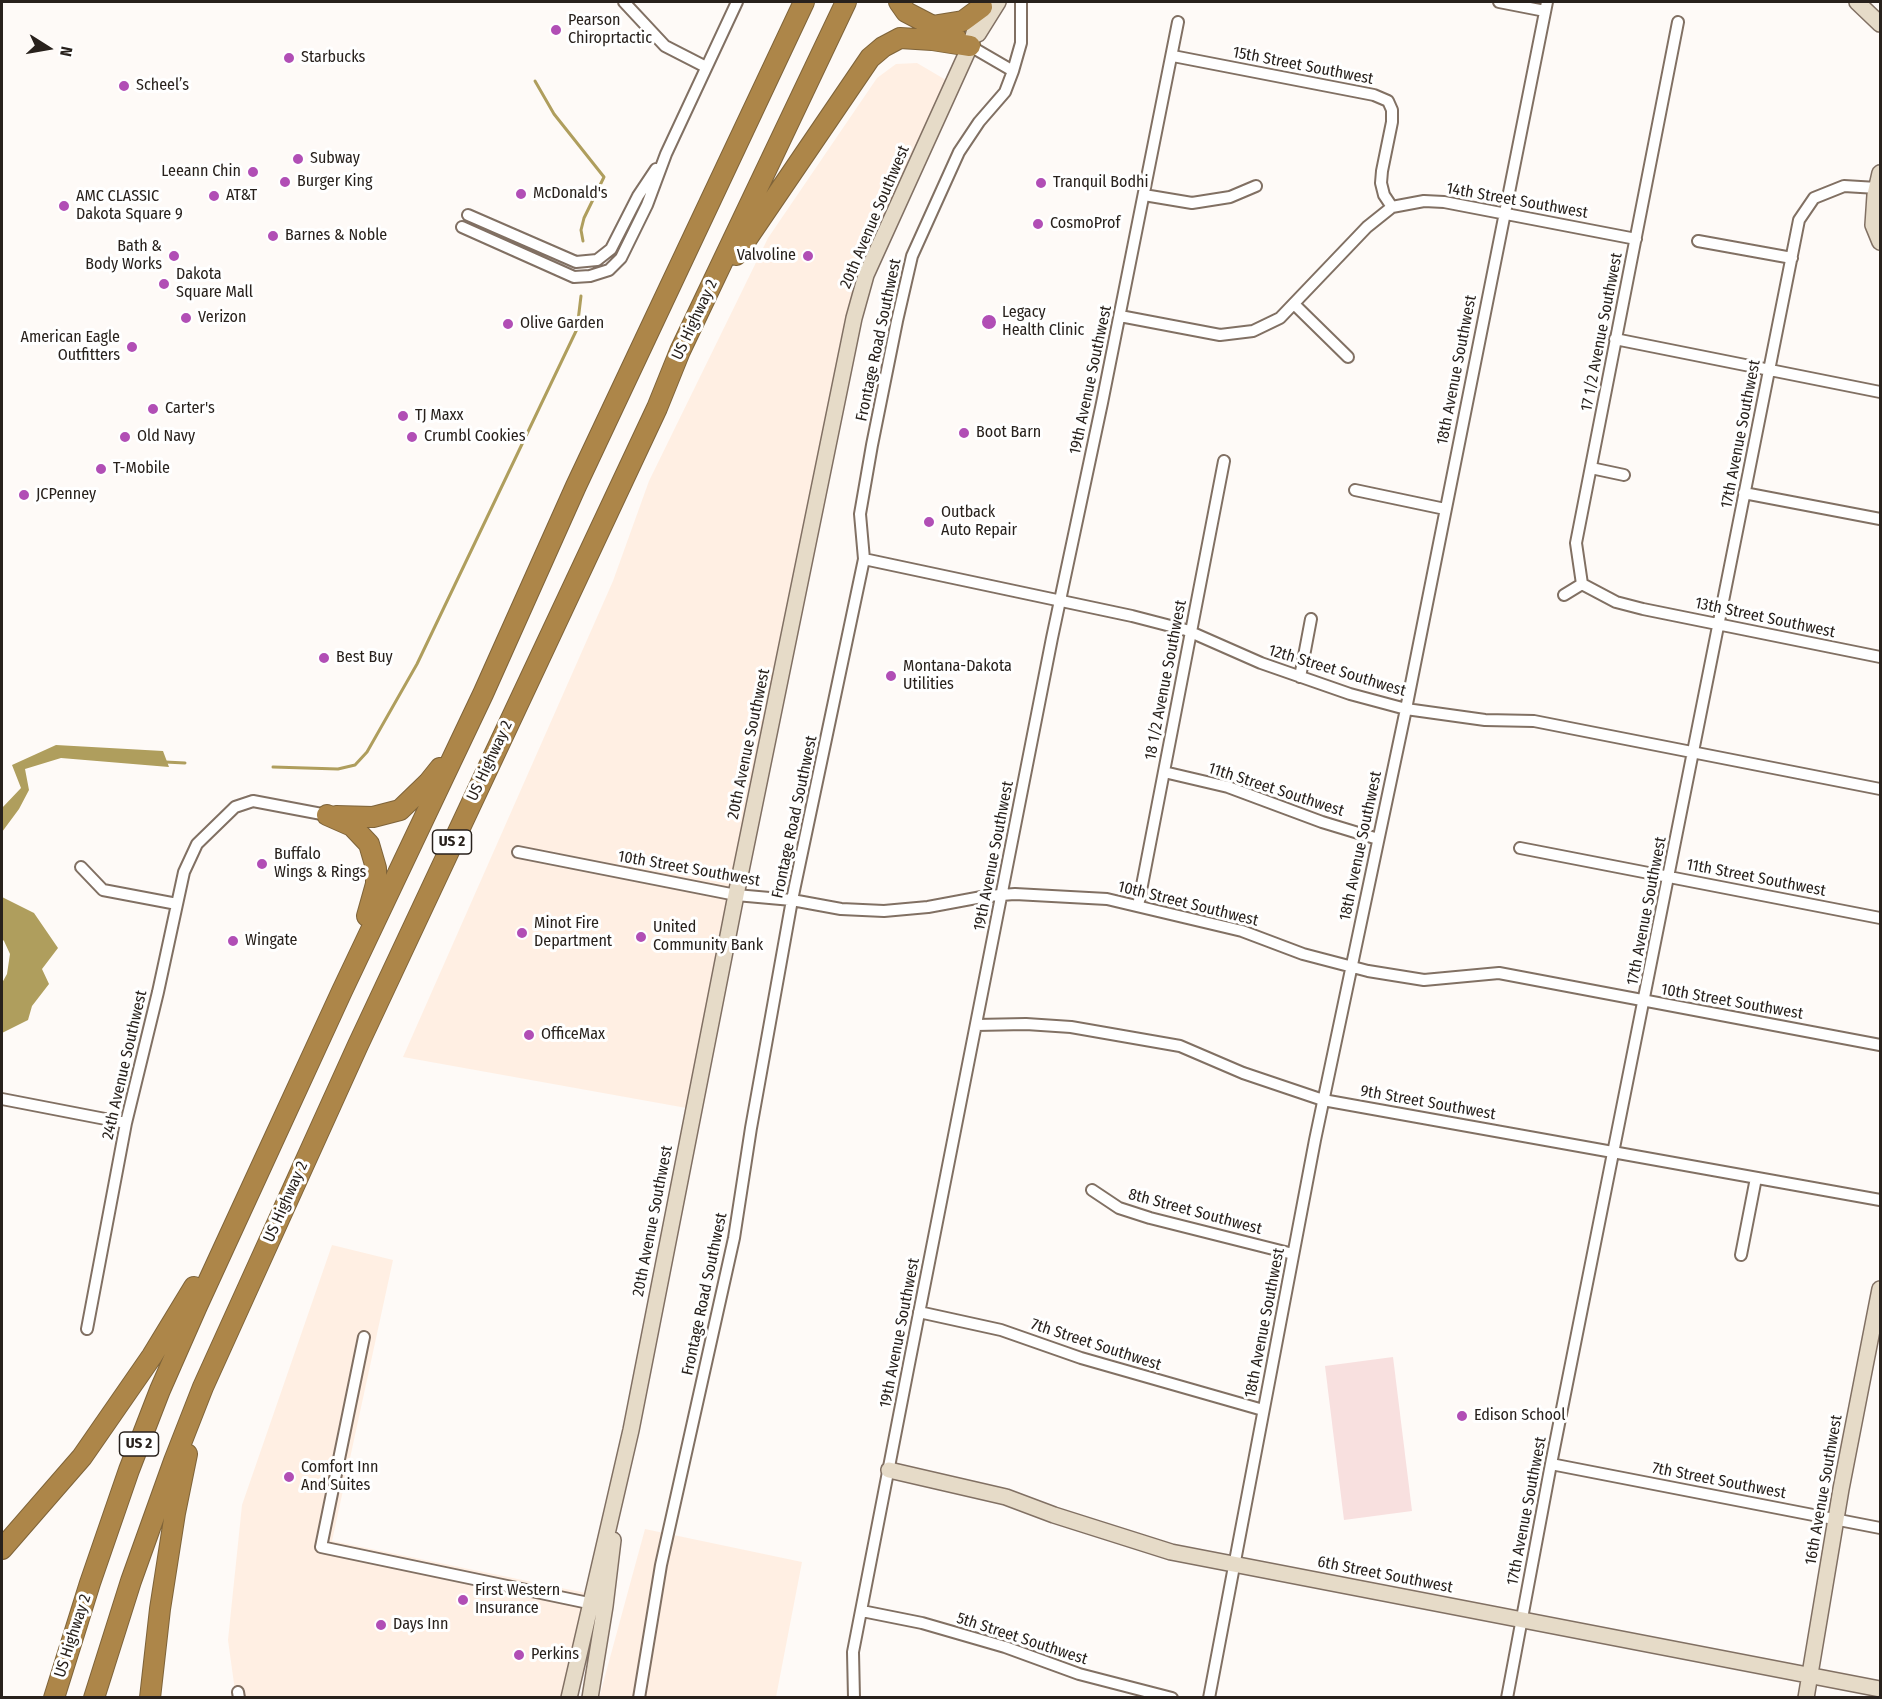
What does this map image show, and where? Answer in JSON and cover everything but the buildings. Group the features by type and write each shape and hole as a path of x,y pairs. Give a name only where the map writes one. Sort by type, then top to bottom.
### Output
{"highway":[{"name":"US Highway 2","path":"54,1698 94,1572 156,1400 576,486 804,2"},
{"name":"US Highway 2","path":"94,1698 105,1658 174,1461 217,1355 363,1034 657,408 680,351 846,2"},
{"path":"899,2 906,12 970,46"},
{"path":"932,26 963,21 988,3"},
{"path":"680,351 739,251 870,58 883,47 900,38 932,39 970,46"},
{"path":"327,815 349,818 373,817 400,810 428,783 460,742"},
{"path":"327,815 352,826 369,844 376,868 374,892 342,991"},
{"path":"2,1550 60,1483 115,1410 152,1356 223,1234 246,1200"},
{"path":"150,1698 160,1609 175,1513 189,1448 217,1355"}],"street":[{"path":"624,2 665,46 706,67"},
{"path":"462,227 574,277 590,276 609,270 621,258 647,205 666,154 737,2"},
{"name":"Frontage Road Southwest","path":"639,1698 661,1566 734,1238 751,1128 792,900 864,559 860,514 872,445 912,256 959,152 1005,92 1021,43 1021,2"},
{"path":"1499,2 1546,6"},
{"path":"1857,2 1881,24"},
{"name":"20th Avenue Southwest","path":"569,1698 622,1468 854,318 866,275 988,3"},
{"name":"18th Avenue Southwest","path":"1209,1698 1323,1100 1406,709 1546,6"},
{"name":"19th Avenue Southwest","path":"854,1698 853,1652 1001,895 1173,56 1178,22"},
{"name":"17 1/2 Avenue Southwest","path":"1582,584 1576,543 1678,22"},
{"path":"970,46 1013,71"},
{"name":"15th Street Southwest","path":"1173,56 1374,95 1388,101 1392,110 1392,122 1381,183 1384,195 1392,207"},
{"path":"468,215 576,262 597,260 611,249 638,196 666,154"},
{"path":"1879,181 1873,225 1881,242"},
{"name":"17th Avenue Southwest","path":"1507,1698 1551,1464 1799,220 1814,198 1844,186 1879,181"},
{"path":"1144,195 1192,203 1230,197 1256,186"},
{"name":"14th Street Southwest","path":"1120,316 1220,335 1253,331 1280,318 1367,227 1392,207 1424,201 1444,202 1636,239"},
{"path":"1698,241 1792,258"},
{"path":"1294,304 1348,357"},
{"path":"1615,339 1881,392"},
{"name":"18 1/2 Avenue Southwest","path":"1138,906 1224,461"},
{"path":"1591,468 1624,475"},
{"path":"1355,490 1444,509"},
{"path":"1744,493 1881,519"},
{"name":"12th Street Southwest","path":"864,559 1132,616 1191,633 1261,663 1350,694 1406,709 1485,720 1534,721 1881,789"},
{"path":"1564,594 1582,584"},
{"name":"13th Street Southwest","path":"1582,584 1616,602 1643,609 1881,657"},
{"path":"1300,677 1311,619"},
{"name":"11th Street Southwest","path":"1164,772 1228,787 1322,822 1378,839"},
{"name":"24th Avenue Southwest","path":"87,1329 126,1123 184,872 197,844 235,807 253,801 327,815"},
{"name":"11th Street Southwest","path":"1520,848 1881,918"},
{"name":"10th Street Southwest","path":"518,852 736,895 792,900 841,909 884,911 928,907 1001,895 1051,894 1107,899 1242,931 1303,954 1351,967 1424,980 1499,973 1881,1045"},
{"path":"81,867 103,890 177,904"},
{"name":"9th Street Southwest","path":"976,1025 1026,1024 1071,1027 1180,1046 1242,1073 1323,1100 1881,1200"},
{"path":"2,1099 126,1123"},
{"path":"1741,1255 1755,1178"},
{"name":"8th Street Southwest","path":"1092,1190 1119,1208 1150,1218 1293,1254"},
{"name":"16th Avenue Southwest","path":"1806,1698 1836,1519 1881,1289"},
{"name":"7th Street Southwest","path":"919,1312 1001,1330 1104,1365 1263,1410"},
{"path":"364,1337 321,1547 605,1606"},
{"name":"7th Street Southwest","path":"1551,1464 1881,1528"},
{"name":"20th Avenue Southwest","path":"590,1698 605,1606 622,1468"},
{"name":"6th Street Southwest","path":"889,1470 1006,1497 1171,1552 1881,1689"},
{"name":"5th Street Southwest","path":"862,1611 922,1623 1005,1647 1079,1674 1172,1698"}],"shaded area":[{"path":"917,63 951,83 866,272 692,1109 403,1057 613,581 649,481 768,238 877,78 896,64"},
{"path":"56,745 163,751 169,767 61,758 25,769 29,790 19,809 2,832 2,808 21,788 12,765"},
{"path":"2,897 34,913 58,948 42,969 49,984 32,1006 28,1020 2,1033 2,983 7,974 10,954 2,939"},
{"path":"332,1245 393,1260 332,1541 586,1593 564,1697 236,1698 228,1640 242,1505"},
{"path":"1393,1357 1412,1511 1344,1520 1325,1366"},
{"path":"645,1529 802,1562 776,1697 599,1698"}],"waterway":[{"path":"535,81 554,114 604,177 584,218 581,230 583,241"},
{"path":"273,767 338,769 355,765 367,752 417,664 577,329 581,296"},
{"path":"165,762 185,763"}],"place":[{"name":"Pearson Chiroprtactic","path":"556,30"},
{"name":"Starbucks","path":"289,58"},
{"name":"Scheel’s","path":"124,86"},
{"name":"Subway","path":"298,159"},
{"name":"Leeann Chin","path":"253,172"},
{"name":"Burger King","path":"285,182"},
{"name":"Tranquil Bodhi","path":"1041,183"},
{"name":"McDonald's","path":"521,194"},
{"name":"AT&T","path":"214,196"},
{"name":"AMC CLASSIC Dakota Square 9","path":"64,206"},
{"name":"CosmoProf","path":"1038,224"},
{"name":"Barnes & Noble","path":"273,236"},
{"name":"Bath & Body Works","path":"174,256"},
{"name":"Valvoline","path":"808,256"},
{"name":"Dakota Square Mall","path":"164,284"},
{"name":"Verizon","path":"186,318"},
{"name":"Legacy Health Clinic","path":"989,322"},
{"name":"Olive Garden","path":"508,324"},
{"name":"American Eagle Outfitters","path":"132,347"},
{"name":"Carter's","path":"153,409"},
{"name":"TJ Maxx","path":"403,416"},
{"name":"Boot Barn","path":"964,433"},
{"name":"Old Navy","path":"125,437"},
{"name":"Crumbl Cookies","path":"412,437"},
{"name":"T-Mobile","path":"101,469"},
{"name":"JCPenney","path":"24,495"},
{"name":"Outback Auto Repair","path":"929,522"},
{"name":"Best Buy","path":"324,658"},
{"name":"Montana-Dakota Utilities","path":"891,676"},
{"name":"Buffalo Wings & Rings","path":"262,864"},
{"name":"Minot Fire Department","path":"522,933"},
{"name":"United Community Bank","path":"641,937"},
{"name":"Wingate","path":"233,941"},
{"name":"OfficeMax","path":"529,1035"},
{"name":"Edison School","path":"1462,1416"},
{"name":"Comfort Inn And Suites","path":"289,1477"},
{"name":"First Western Insurance","path":"463,1600"},
{"name":"Days Inn","path":"381,1625"},
{"name":"Perkins","path":"519,1655"}]}
